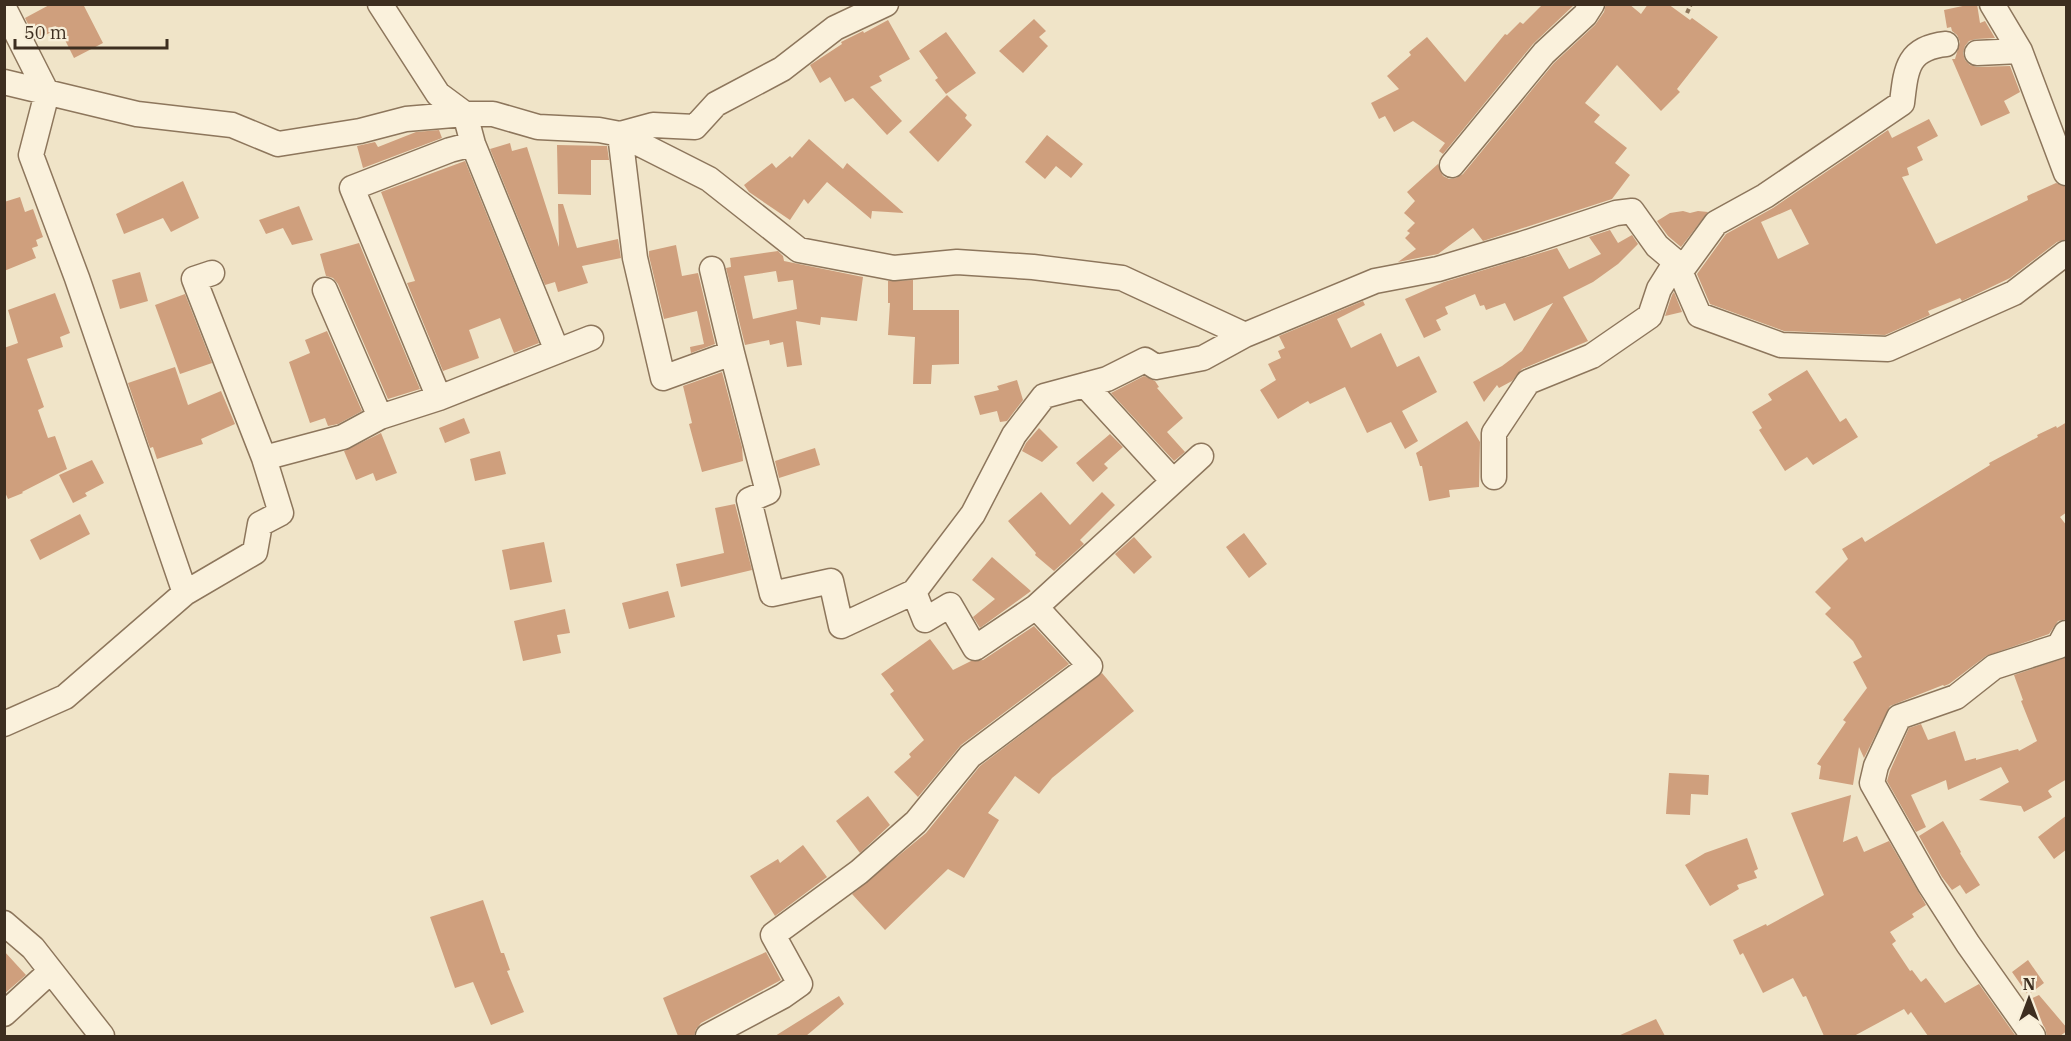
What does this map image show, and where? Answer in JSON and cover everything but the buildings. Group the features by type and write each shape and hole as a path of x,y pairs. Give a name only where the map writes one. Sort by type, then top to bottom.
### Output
{"street":[{"path":"380,4 438,94 465,114 473,144 557,351"},
{"path":"621,134 653,125 695,127 716,104 782,69 835,28 886,4"},
{"path":"1452,165 1544,53 1585,15 1592,4"},
{"path":"1992,4 2020,51 2067,173"},
{"path":"4,8 47,93 31,155 77,278 185,593"},
{"path":"1494,477 1494,434 1528,381 1592,356 1650,316 1659,289 1716,223 1765,196 1902,103 1905,77 1916,53 1929,46 1946,44"},
{"path":"1977,53 2020,51"},
{"path":"4,82 137,114 232,125 278,144 360,130 406,119 465,114 493,114 538,127 599,129 621,134 709,179 799,250 894,268 957,262 1033,267 1122,278 1245,335"},
{"path":"621,134 635,258 663,378 732,353"},
{"path":"439,398 352,188 450,150 473,144"},
{"path":"712,269 768,492 748,500 772,594 831,580 841,626 914,592 973,514 1014,435 1044,396 1107,379 1145,360 1156,367 1203,358 1245,335 1375,281 1438,269 1616,213 1632,211 1657,246 1678,266 1698,315 1781,345 1888,349 2014,293 2067,253"},
{"path":"4,724 65,697 185,593 255,552 260,524 281,513 264,458 194,279 212,273"},
{"path":"325,290 380,417"},
{"path":"264,458 343,437 380,417 439,398 591,338"},
{"path":"1085,385 1173,481"},
{"path":"914,592 925,620 950,605 975,648 1036,607 1201,456"},
{"path":"708,1036 801,984 773,935 859,872 916,822 970,756 1090,666 1036,607"},
{"path":"2032,1036 1949,915 1872,783 1876,766 1899,717 1956,696 1994,667 2059,646 2067,633"},
{"path":"4,923 33,948 102,1036"},
{"path":"4,1014 51,971"}],"path":[{"path":"1687,13 1691,4"}]}
